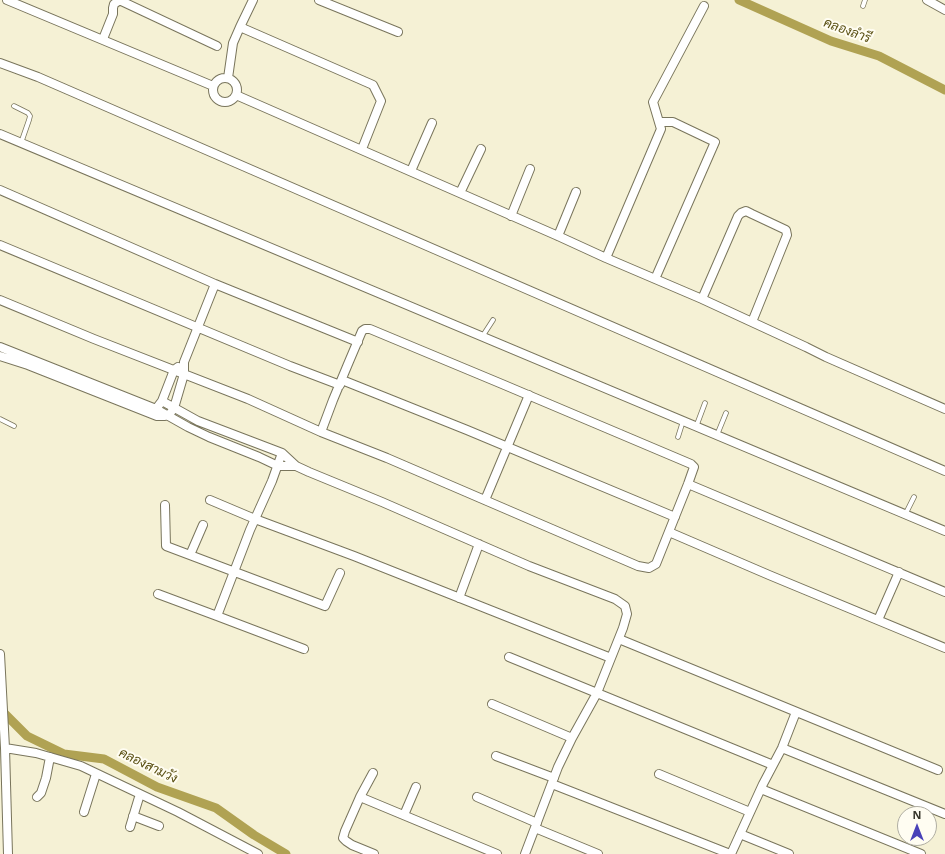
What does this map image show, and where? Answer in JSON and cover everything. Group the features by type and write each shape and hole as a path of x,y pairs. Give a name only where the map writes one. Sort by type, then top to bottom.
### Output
{"street":[{"path":"7,0 213,86"},
{"path":"103,39 114,14 114,4 120,0 217,46"},
{"path":"228,78 233,43 253,0"},
{"path":"319,0 398,32"},
{"path":"927,0 945,10"},
{"path":"606,258 661,129 653,102 704,6"},
{"path":"240,27 373,85 381,101 362,149"},
{"path":"0,63 38,77 945,471"},
{"path":"228,78 233,80 238,90 233,100 223,102 214,96 212,91 213,86 219,79 228,78"},
{"path":"236,95 702,299 826,357 945,409"},
{"path":"655,279 715,142 673,122 659,122"},
{"path":"411,171 432,123"},
{"path":"0,134 945,531"},
{"path":"460,193 481,150"},
{"path":"511,216 530,169"},
{"path":"0,190 215,284 358,342"},
{"path":"558,236 576,192"},
{"path":"702,299 738,216 746,211 786,230 787,235 752,322"},
{"path":"0,245 290,366 341,383 507,447 675,517"},
{"path":"0,356 28,365 157,416 169,415 174,408 184,374 184,362 215,284"},
{"path":"0,300 248,399 321,432 387,458 638,566 649,568 656,564 694,467 691,464 370,329 365,329 362,331 321,432"},
{"path":"0,347 156,408 195,430 278,466 296,466"},
{"path":"156,408 162,401 174,370 184,362"},
{"path":"485,500 529,395"},
{"path":"162,401 198,421 282,453 296,466 529,566 615,599 625,606 627,614 619,639 597,693 572,738 553,781 525,854"},
{"path":"195,430 198,421"},
{"path":"217,616 250,530 272,482 282,453"},
{"path":"688,484 945,592"},
{"path":"210,500 611,658"},
{"path":"165,505 166,546 325,606 340,573"},
{"path":"190,555 203,525"},
{"path":"669,532 945,648"},
{"path":"459,598 479,544"},
{"path":"878,620 899,572"},
{"path":"158,594 304,649"},
{"path":"619,639 938,770"},
{"path":"0,654 5,748 4,838 8,854"},
{"path":"508,657 773,765"},
{"path":"492,704 572,738"},
{"path":"496,756 730,854 782,748 796,712"},
{"path":"5,748 36,753 81,766 192,819 258,854"},
{"path":"782,748 945,814"},
{"path":"37,797 41,793 46,778 50,758"},
{"path":"373,773 360,797 343,838 352,845 374,854"},
{"path":"84,812 96,774"},
{"path":"658,774 750,812"},
{"path":"404,815 416,787"},
{"path":"761,789 921,854"},
{"path":"130,827 140,794"},
{"path":"360,797 497,854"},
{"path":"477,797 598,854"},
{"path":"133,816 159,826"},
{"path":"740,834 790,854"}],"lane":[{"path":"863,6 865,0"},
{"path":"14,106 28,113 30,116 21,143"},
{"path":"482,337 493,320"},
{"path":"696,427 705,403"},
{"path":"717,435 726,413"},
{"path":"0,418 14,426"},
{"path":"678,437 682,421"},
{"path":"905,515 914,497"}],"waterway":[{"name":"คลองลำรี","path":"739,0 831,41 879,56 945,90"},
{"name":"คลองสามวัง","path":"0,709 27,736 64,754 104,759 157,787 216,808 254,835 286,854"}]}
